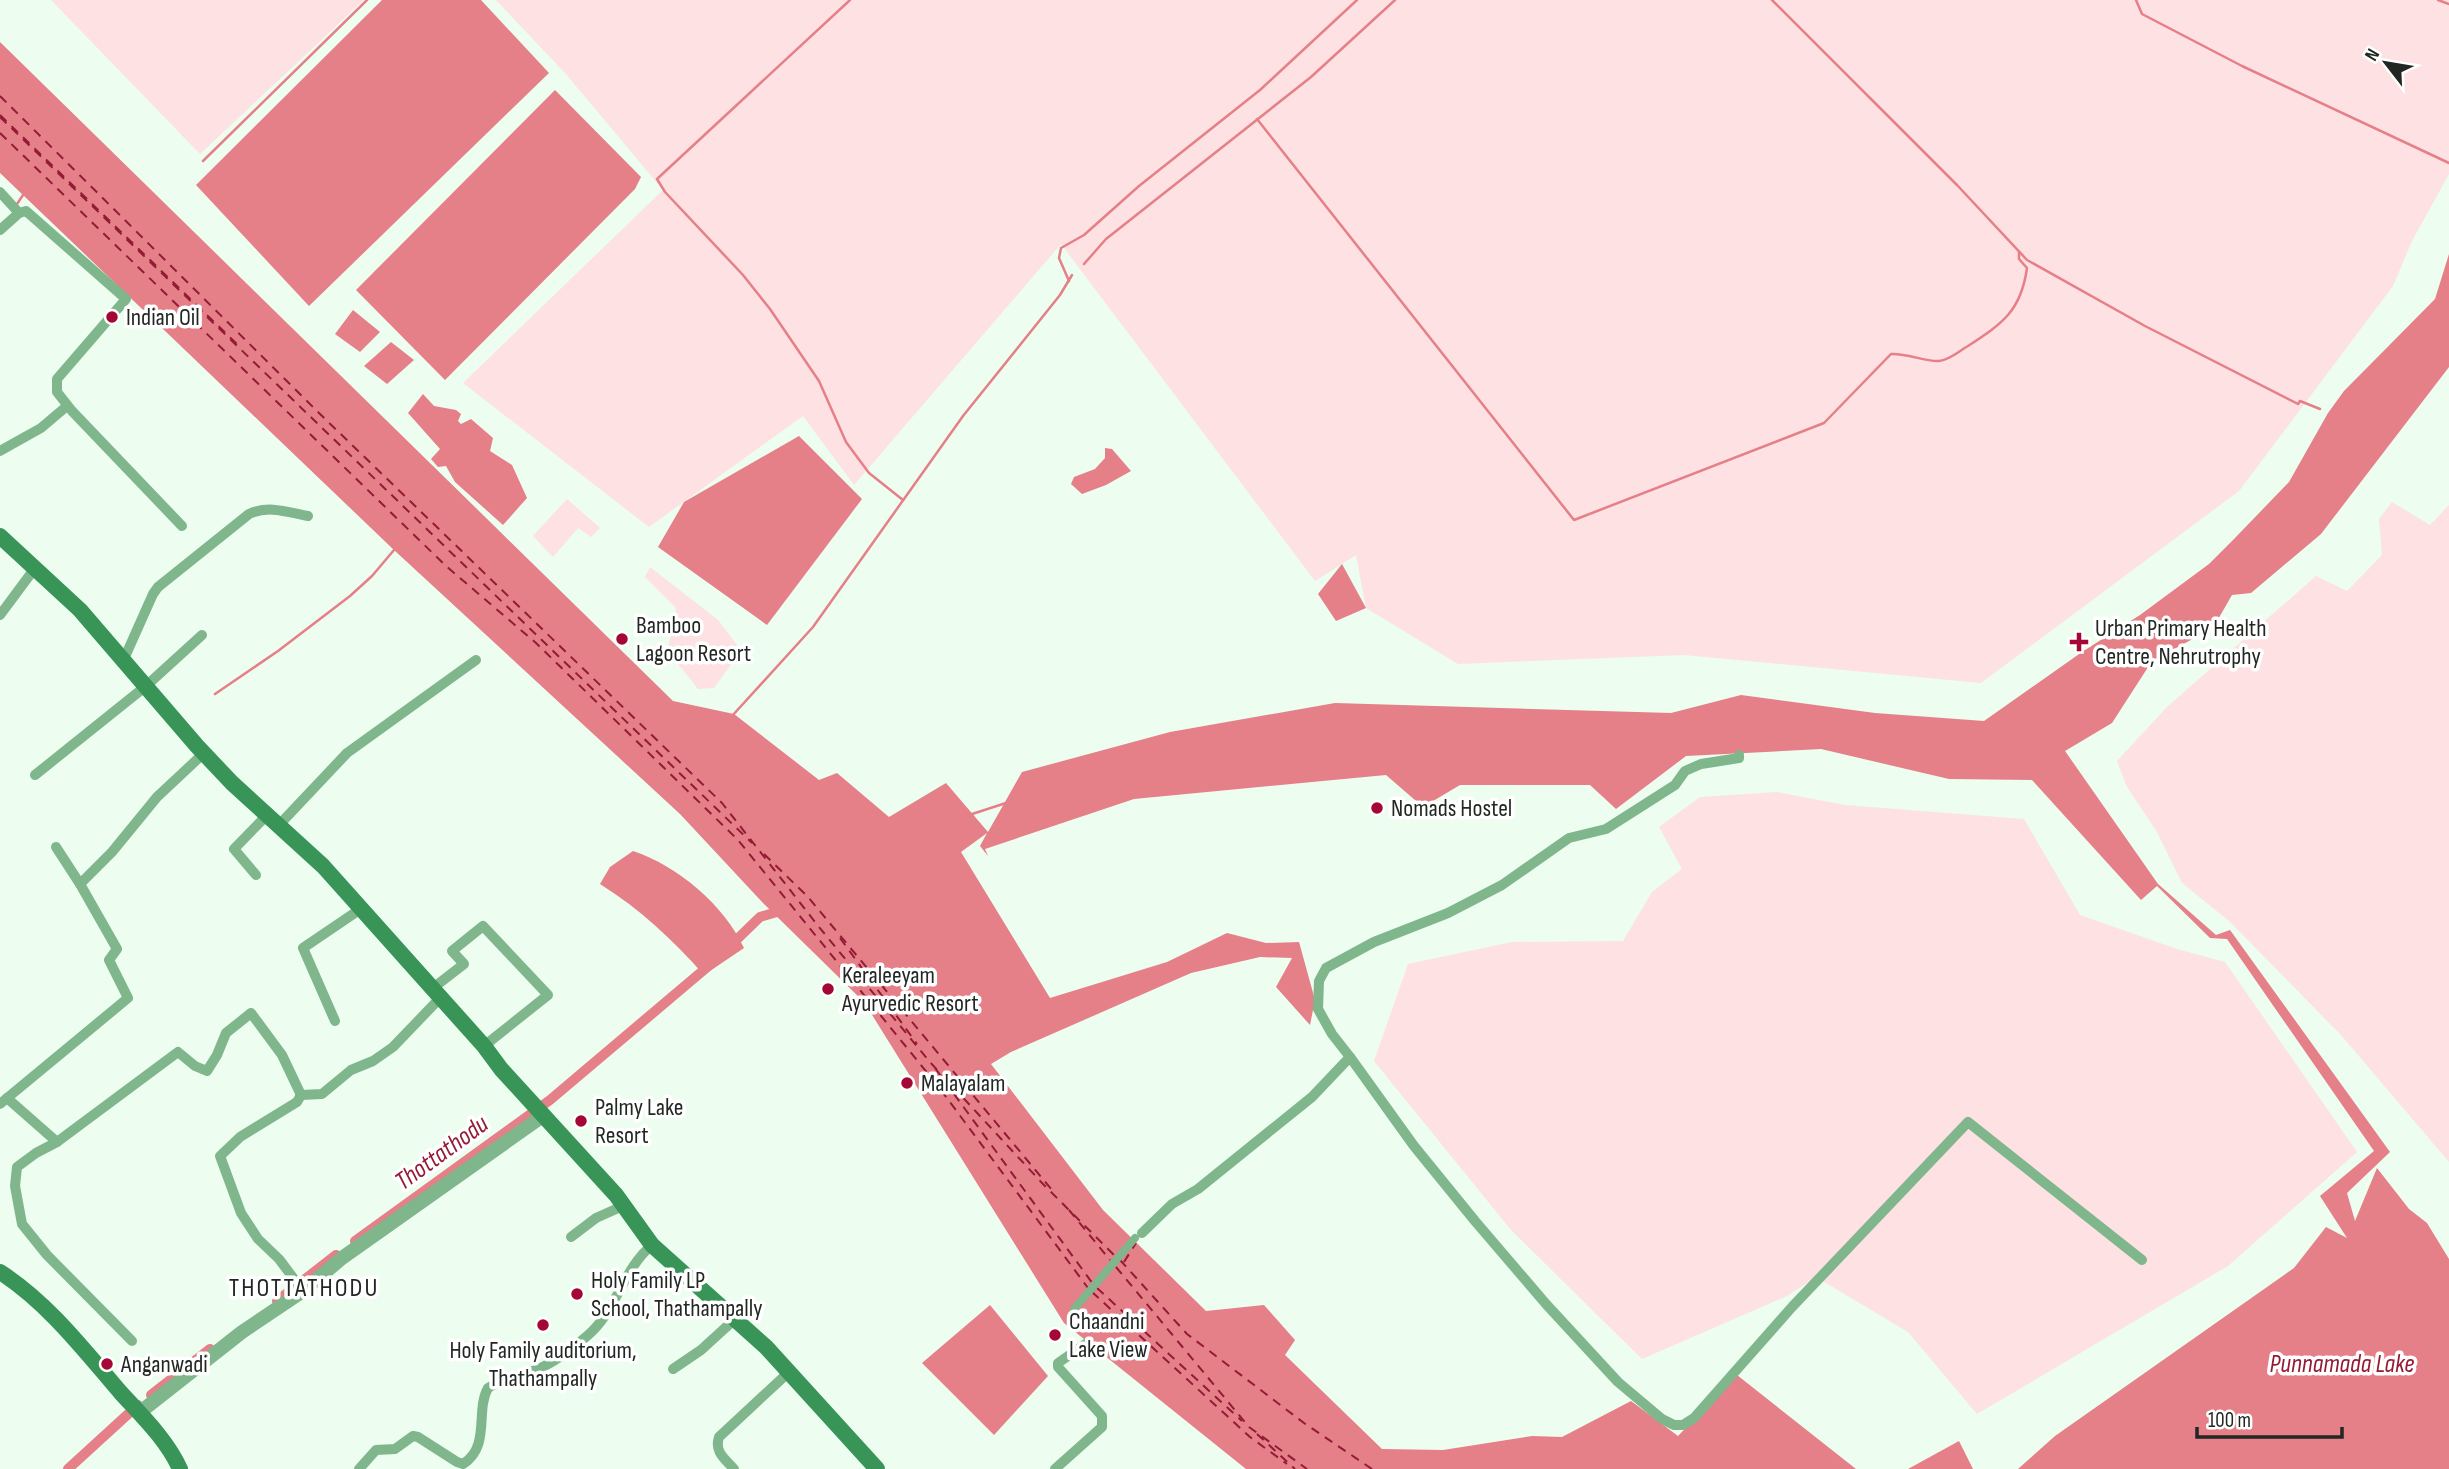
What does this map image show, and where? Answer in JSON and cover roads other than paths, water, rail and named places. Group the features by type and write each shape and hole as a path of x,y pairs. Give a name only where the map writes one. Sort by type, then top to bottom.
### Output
{"main road":[{"path":"0,536 80,610 232,783 323,866 362,908 484,1045 501,1069 625,1205 652,1245 790,1371 877,1469"},
{"path":"0,1272 19,1284 61,1325 164,1442 180,1469"}],"street":[{"path":"0,192 16,215"},
{"path":"0,230 16,215 26,211 126,299 57,379 57,393 182,526"},
{"path":"0,451 41,428 67,405"},
{"path":"124,659 158,587 204,548 265,508 307,516"},
{"path":"0,615 35,568"},
{"path":"36,775 146,687 202,635"},
{"path":"256,875 234,849 273,820 347,753 476,660"},
{"path":"80,884 112,852 157,797 204,753"},
{"path":"1739,755 1739,758 1701,764 1685,771 1675,785 1606,829 1569,838 1502,885 1448,913 1374,942 1326,968 1319,981 1318,1009 1332,1034 1414,1146 1546,1304 1618,1382 1662,1419 1674,1425 1683,1425 1694,1418 1792,1307 1969,1122 2142,1260"},
{"path":"56,846 117,949 108,960 128,998 4,1101 57,1142"},
{"path":"335,1021 303,948 362,908"},
{"path":"301,1095 322,1094 351,1070 373,1061 393,1047 437,992 464,964 453,951 483,926 548,995 484,1045"},
{"path":"132,1341 47,1255 22,1224 15,1186 17,1167 57,1142 178,1052 195,1066 207,1071 226,1033 251,1013 282,1055 301,1095"},
{"path":"1074,1309 1139,1235 1172,1204 1198,1189 1312,1097 1350,1057"},
{"path":"300,1287 279,1259 258,1239 241,1213 220,1156 240,1137 297,1102 301,1095"},
{"path":"136,1410 540,1111"},
{"path":"571,1237 596,1218 625,1205"},
{"path":"359,1469 376,1450 395,1449 413,1436 463,1464 468,1460 482,1430 485,1394 488,1388 550,1363 589,1335 606,1314 631,1267 652,1245"},
{"path":"673,1369 701,1350 734,1319"},
{"path":"1055,1469 1102,1427 1102,1416 1058,1367 1058,1363 1087,1343"},
{"path":"734,1469 718,1451 716,1444 719,1437 790,1371"}],"water":[{"path":"382,0 481,0 549,73 309,306 196,185"},
{"name":"Punnamada Lake","path":"0,42 673,701 734,714 819,780 837,773 889,817 946,783 988,832 1022,772 1170,732 1335,703 1671,713 1741,695 1875,713 1984,721 2140,615 2209,564 2234,539 2289,482 2328,413 2344,391 2435,299 2449,254 2449,367 2321,534 2251,593 2232,595 2213,628 2152,661 2112,723 2065,751 2158,884 2216,935 2230,930 2390,1152 2347,1193 2355,1221 2377,1168 2409,1209 2427,1223 2449,1259 2449,1469 2018,1469 2055,1436 2294,1268 2326,1227 2347,1238 2320,1196 2374,1151 2227,939 2210,938 2157,886 2141,900 2032,780 1949,779 1821,749 1686,756 1616,809 1590,785 1460,785 1423,807 1386,775 1134,799 985,849 988,856 980,846 987,833 961,852 1050,998 1167,962 1227,933 1266,943 1299,942 1315,1000 1310,1025 1276,987 1292,958 1260,957 1191,973 1011,1052 991,1064 1103,1210 1206,1311 1264,1305 1295,1340 1285,1355 1382,1449 1443,1450 1532,1436 1562,1437 1631,1401 1678,1436 1737,1375 1856,1469 1246,1469 1064,1323 864,1002 763,903 680,814 394,550 0,173"},
{"path":"555,90 641,177 635,189 445,380 356,290"},
{"path":"353,310 380,332 360,352 335,334"},
{"path":"391,342 414,360 387,384 364,366"},
{"path":"423,394 434,406 456,410 461,414 458,421 461,424 471,419 493,438 490,451 512,465 527,498 503,525 455,482 446,466 438,467 431,459 440,449 408,413"},
{"path":"799,436 862,499 767,625 658,547 684,502"},
{"path":"1105,448 1112,449 1131,471 1082,494 1071,484 1074,477 1095,469 1105,458"},
{"path":"1342,564 1366,608 1336,621 1318,594"},
{"path":"633,851 667,866 698,889 725,917 744,948 704,975 655,926 600,884 610,867"},
{"path":"990,1305 1048,1376 994,1435 922,1363"},
{"path":"1959,1441 1973,1469 1908,1469"}],"waterway":[{"path":"203,161 367,0"},
{"path":"850,0 657,179 665,192 743,275 770,309 819,381 846,442 869,473 903,500"},
{"path":"1069,281 1059,258 1061,248 1084,235 1139,186 1260,90 1357,0"},
{"path":"1084,264 1106,239 1311,77 1395,0"},
{"path":"1772,0 1957,185 2027,260 2145,326 2298,404 2300,401 2320,409"},
{"path":"2136,0 2142,14 2242,66 2449,163"},
{"path":"2438,0 2449,4"},
{"path":"1257,119 1574,520 1824,423 1891,354 1934,361 1954,355 2000,323 2015,306 2027,268 2019,259 2019,252"},
{"path":"17,204 23,195"},
{"path":"732,716 813,627 963,416 1060,295 1072,275"},
{"path":"215,694 278,651 350,596 394,550"},
{"path":"969,815 1006,803"},
{"name":"Thottathodu","path":"729,947 760,917 787,909"},
{"name":"Thottathodu","path":"355,1241 550,1100 712,963"},
{"name":"Thottathodu","path":"277,1301 336,1255"},
{"name":"Thottathodu","path":"151,1395 210,1349"},
{"name":"Thottathodu","path":"68,1469 138,1405"}],"place":[{"name":"Indian Oil","path":"112,317"},
{"name":"Bamboo Lagoon Resort","path":"622,639"},
{"name":"Urban Primary Health Centre, Nehrutrophy","path":"2079,642"},
{"name":"Nomads Hostel","path":"1377,808"},
{"name":"Keraleeyam Ayurvedic Resort","path":"828,989"},
{"name":"Malayalam","path":"907,1083"},
{"name":"Palmy Lake Resort","path":"581,1121"},
{"name":"Holy Family LP School, Thathampally","path":"577,1294"},
{"name":"Holy Family auditorium, Thathampally","path":"543,1325"},
{"name":"Chaandni Lake View","path":"1055,1335"},
{"name":"Anganwadi","path":"107,1364"}],"district":[{"name":"THOTTATHODU","path":"304,1287"}]}
